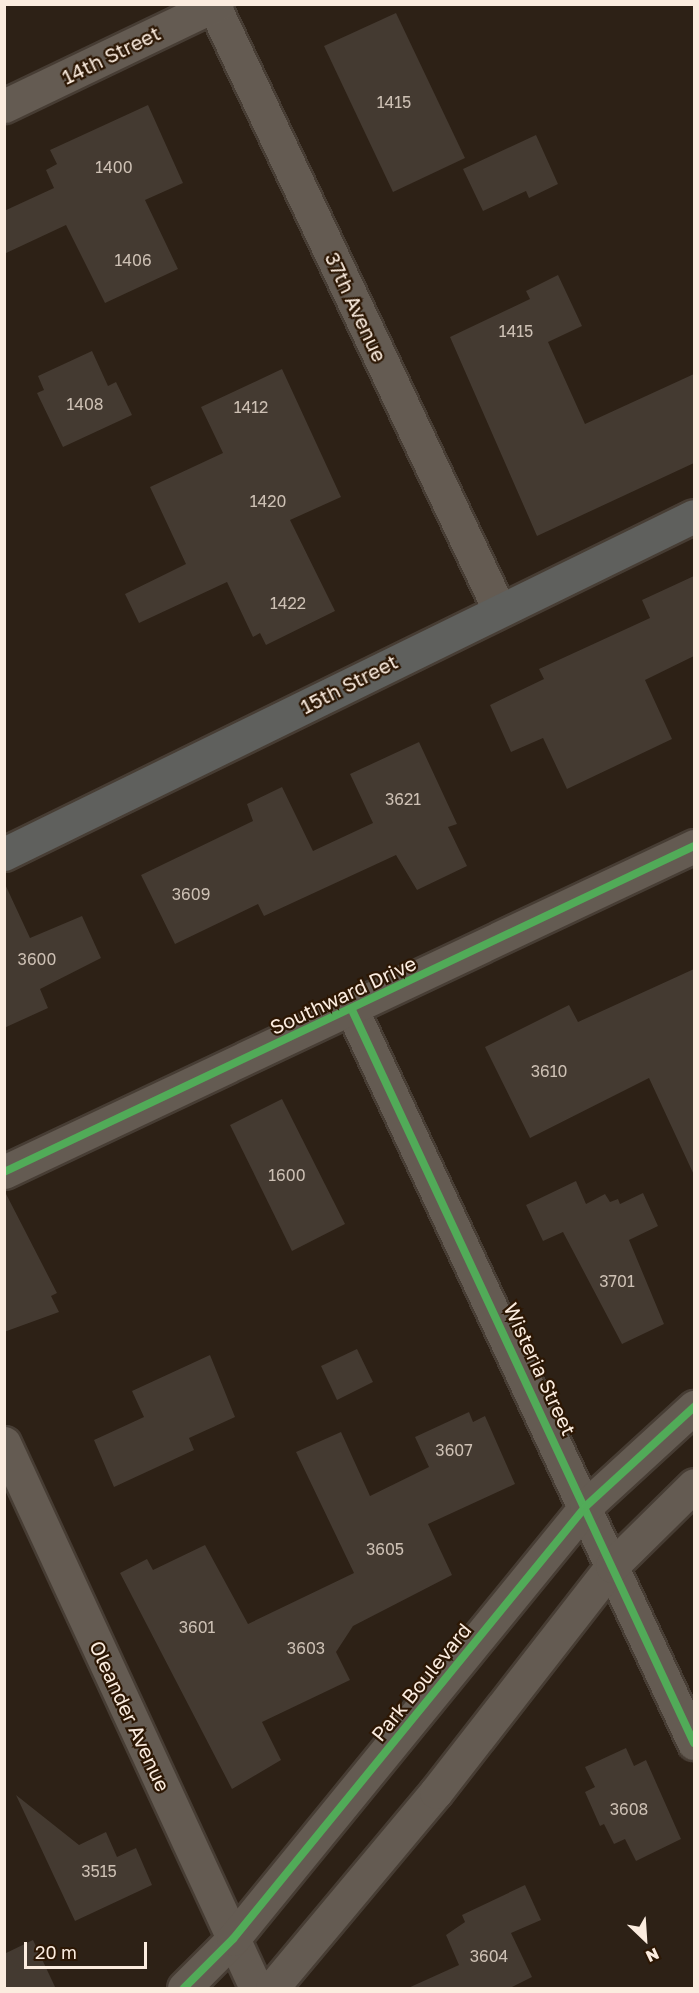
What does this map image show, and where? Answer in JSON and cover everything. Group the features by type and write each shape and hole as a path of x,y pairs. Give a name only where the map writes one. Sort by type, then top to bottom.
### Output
{"main road":[{"name":"15th Street","path":"4,854 499,609 694,516"}],"street":[{"name":"14th Street","path":"4,106 215,5"},
{"name":"37th Avenue","path":"215,5 499,609"},
{"name":"Southward Drive","path":"8,1162 352,1010 694,846"},
{"name":"Wisteria Street","path":"352,1010 586,1506 694,1743"},
{"name":"Park Boulevard","path":"184,1989 233,1939 586,1506 694,1407"},
{"name":"Oleander Avenue","path":"4,1443 256,1989"},
{"path":"272,1989 436,1792 612,1566 694,1485"}],"building":[{"path":"396,13 465,158 393,192 324,46"},
{"path":"148,105 183,183 145,200 178,269 105,303 66,225 4,254 4,211 54,188 46,170 57,164 50,150"},
{"path":"536,135 558,184 529,198 526,191 483,211 463,169"},
{"path":"558,275 582,326 548,342 585,424 694,374 694,463 537,536 450,337 530,299 526,291"},
{"path":"92,351 108,386 116,382 132,415 63,447 37,393 44,390 38,376"},
{"path":"282,369 341,497 290,520 335,611 266,645 260,633 253,637 227,582 139,623 125,594 186,564 150,487 223,453 201,407"},
{"path":"694,576 694,656 645,680 672,739 567,789 543,738 511,752 490,705 544,679 539,669 650,618 642,600"},
{"path":"419,742 457,824 448,827 467,866 417,890 396,855 264,916 258,904 175,944 141,875 253,821 247,804 282,787 313,851 373,823 350,774"},
{"path":"4,882 30,938 82,916 101,958 40,989 48,1008 4,1028"},
{"path":"694,969 694,1175 649,1078 530,1138 485,1047 569,1005 578,1022"},
{"path":"282,1099 345,1224 292,1251 230,1125"},
{"path":"576,1181 586,1204 605,1194 610,1202 618,1199 620,1204 643,1193 658,1226 629,1240 664,1324 622,1344 563,1232 543,1241 526,1205"},
{"path":"4,1190 57,1293 51,1296 59,1312 4,1332"},
{"path":"357,1349 373,1382 337,1400 321,1366"},
{"path":"210,1355 235,1417 189,1438 194,1450 114,1487 94,1440 144,1417 132,1391"},
{"path":"469,1412 473,1422 485,1416 515,1484 428,1524 452,1575 353,1626 336,1652 350,1680 262,1722 281,1760 232,1789 120,1573 147,1559 153,1570 205,1545 248,1624 354,1573 296,1452 341,1432 370,1496 429,1467 415,1437"},
{"path":"626,1748 634,1766 646,1760 681,1839 636,1861 625,1839 614,1844 604,1824 600,1826 585,1792 595,1787 585,1767"},
{"path":"16,1795 79,1845 106,1832 117,1857 136,1848 152,1885 75,1921"},
{"path":"525,1885 541,1920 511,1933 532,1977 508,1989 406,1989 459,1965 446,1935 465,1922 462,1915"},
{"path":"33,1940 56,1989 4,1989 4,1954"}],"cycle path":[{"path":"4,1172 694,846"},
{"path":"352,1010 694,1743"},
{"path":"184,1988 233,1939 586,1506 694,1407"}]}
